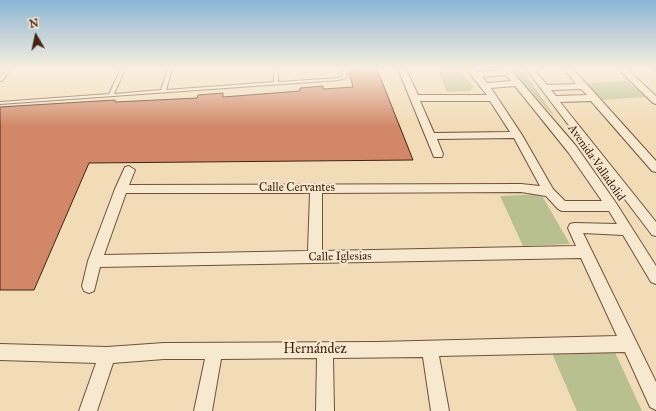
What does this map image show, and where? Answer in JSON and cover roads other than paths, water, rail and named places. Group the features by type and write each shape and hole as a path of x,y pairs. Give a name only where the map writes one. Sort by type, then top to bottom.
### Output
{"street":[{"path":"411,88 438,154"},
{"path":"486,88 491,98 517,135 549,192 562,206 612,206"},
{"name":"Avenida Valladolid","path":"523,88 572,149 612,206 656,278"},
{"name":"Avenida Valladolid","path":"544,88 656,231"},
{"path":"584,88 655,165"},
{"path":"642,88 656,101"},
{"path":"415,98 491,98"},
{"path":"553,99 592,98"},
{"path":"431,136 517,135"},
{"path":"89,286 95,261 129,170"},
{"path":"315,257 316,188"},
{"name":"Calle Cervantes","path":"121,189 521,188 549,192"},
{"path":"626,230 574,228 630,344 652,382 656,401"},
{"name":"Calle Iglesias","path":"95,261 585,252"},
{"name":"Hernández","path":"1,354 107,355 164,351 324,350 630,344"},
{"path":"429,348 440,411"},
{"path":"324,350 325,411"},
{"path":"203,411 214,351"},
{"path":"88,411 107,355"}],"lane":[{"path":"111,95 114,88"},
{"path":"0,103 198,88"}]}
